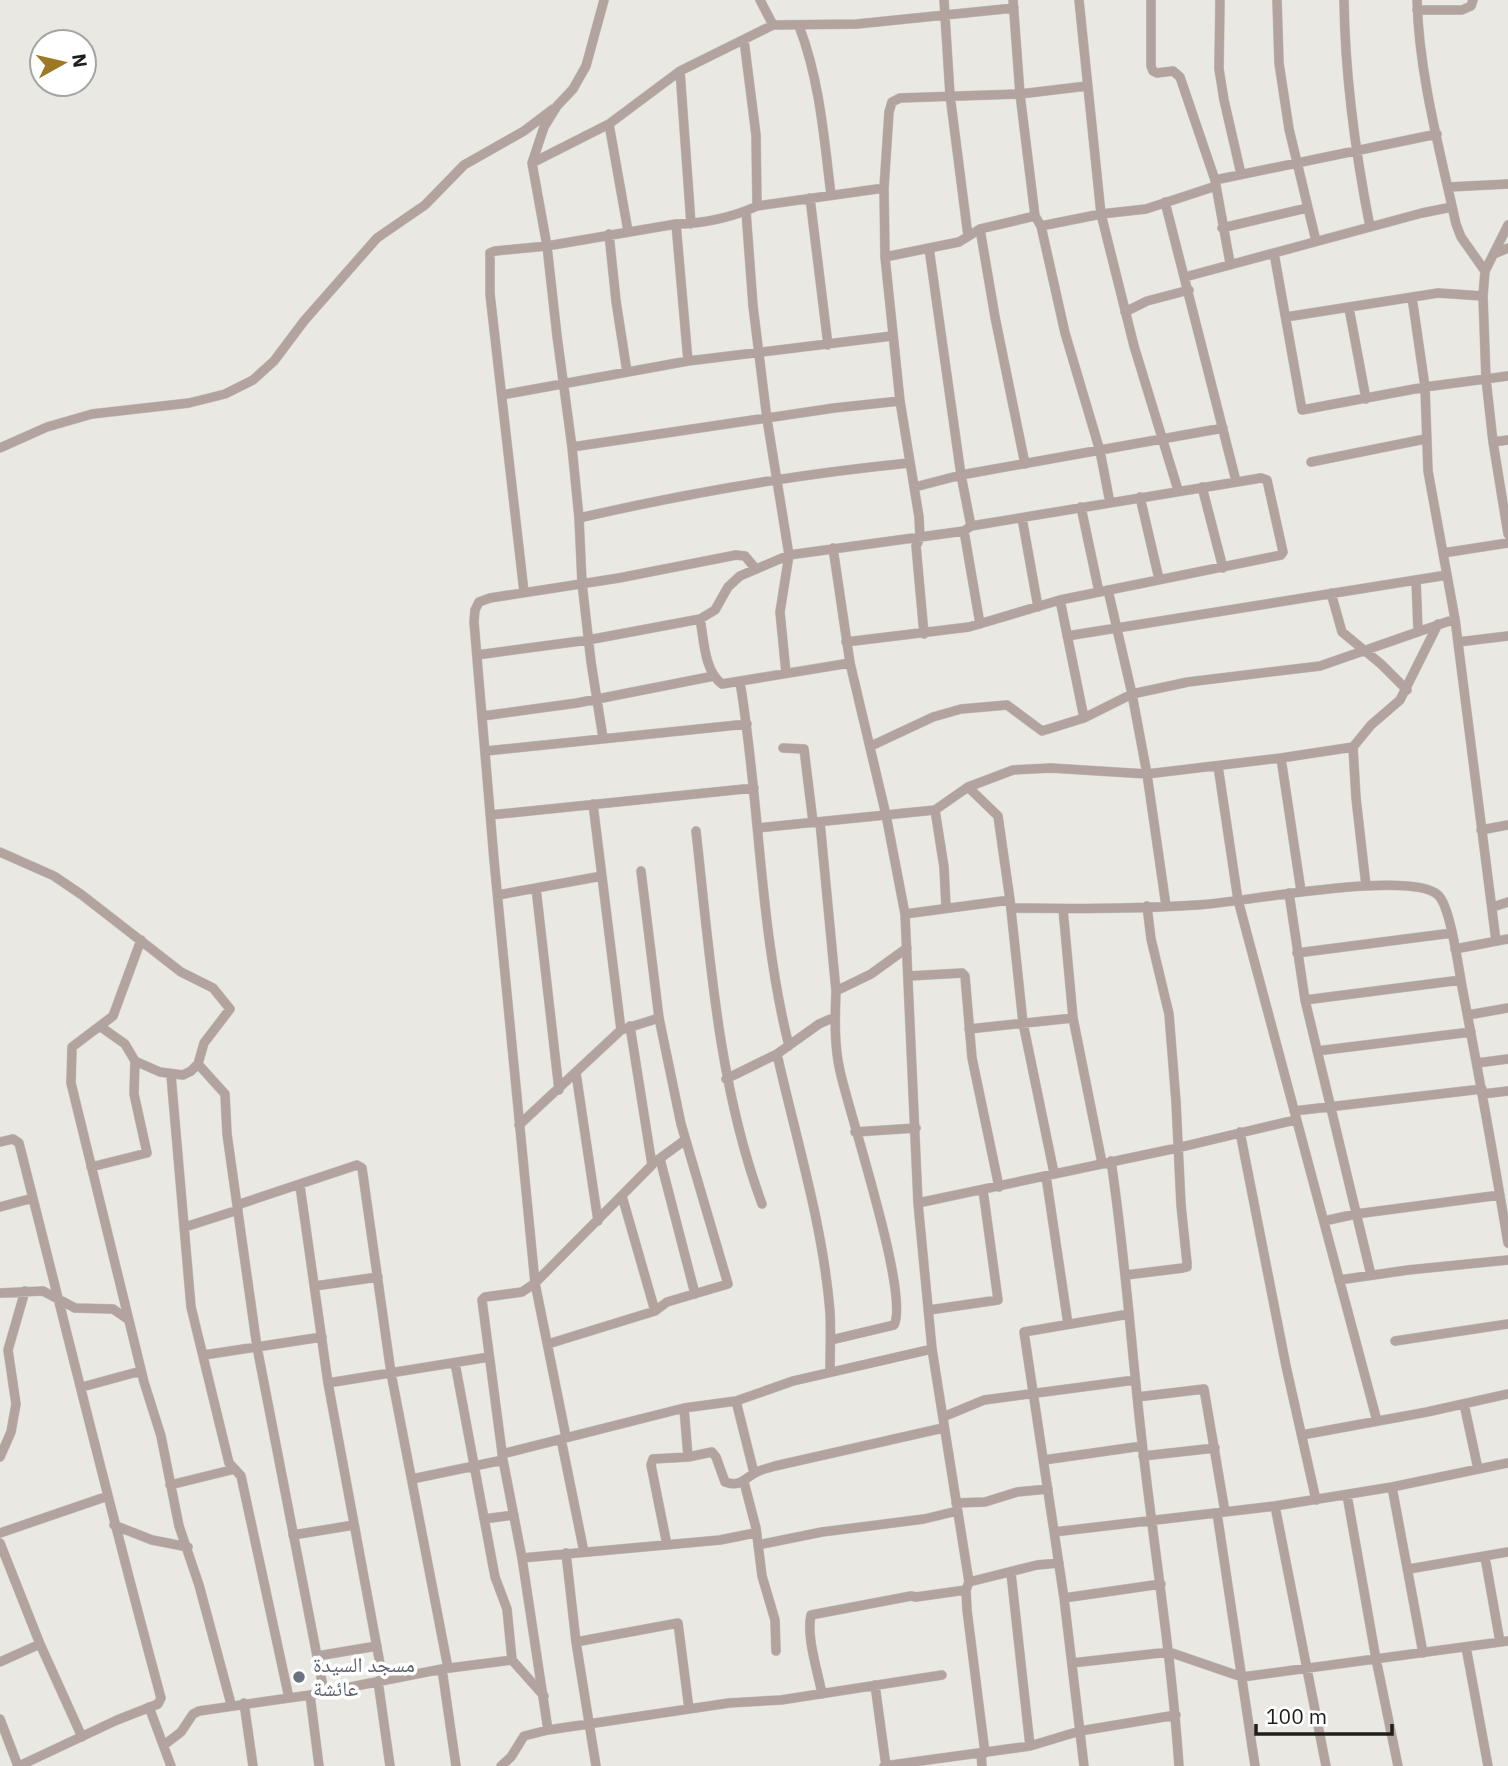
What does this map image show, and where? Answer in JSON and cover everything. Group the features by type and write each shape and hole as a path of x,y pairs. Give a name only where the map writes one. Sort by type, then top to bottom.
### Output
{"street":[{"path":"0,448 47,427 92,414 201,400 225,394 253,380 274,361 303,321 377,238 425,205 464,165 507,142 557,106 573,89 586,66 604,0"},
{"path":"760,0 773,25"},
{"path":"944,0 950,95 968,236"},
{"path":"1079,0 1101,214 1125,312 1178,490"},
{"path":"1151,0 1150,66 1157,73 1173,71 1180,77 1215,183 1230,263"},
{"path":"1220,0 1219,69 1241,174"},
{"path":"1277,0 1279,63 1296,163 1316,241"},
{"path":"1344,0 1345,53 1355,150 1370,227"},
{"path":"1417,0 1437,134 1452,207 1461,237 1485,271"},
{"path":"1418,10 1462,10 1471,6 1473,0"},
{"path":"532,163 608,124 680,71 773,25 799,26 946,16 1014,4 1020,94 1035,216 1041,226 1065,333 1100,451 1110,503"},
{"path":"799,26 812,59 819,93 831,195"},
{"path":"744,40 755,135 757,206"},
{"path":"680,71 691,224"},
{"path":"924,634 916,546 920,538 915,487 900,401 885,257 884,188 889,112 892,102 900,98 1020,94 1087,86"},
{"path":"557,106 544,127 532,163 547,246 556,336 572,447 588,640 603,738"},
{"path":"608,124 628,231"},
{"path":"1041,226 1101,214 1133,212 1241,174 1437,134"},
{"path":"1449,187 1508,184"},
{"path":"524,592 490,294 489,258 495,251 547,246 628,231 691,224 757,206 884,188"},
{"path":"810,198 828,345"},
{"path":"1165,202 1236,481"},
{"path":"1185,277 1230,263 1452,207"},
{"path":"1223,228 1307,208"},
{"path":"746,211 766,419 789,555 780,611 786,673"},
{"path":"885,257 958,242 980,229 1035,216"},
{"path":"676,224 688,361"},
{"path":"1508,225 1485,271 1483,296 1486,379 1508,534"},
{"path":"980,229 1025,464"},
{"path":"610,234 616,301 628,372"},
{"path":"929,248 979,624"},
{"path":"1494,254 1508,248"},
{"path":"1274,253 1302,410 1424,387 1508,376"},
{"path":"1125,312 1147,301 1189,290"},
{"path":"1286,317 1451,292 1483,296"},
{"path":"1412,297 1424,387 1428,471 1455,619 1496,942"},
{"path":"1349,308 1366,399"},
{"path":"502,396 688,361 892,336"},
{"path":"572,447 900,401"},
{"path":"915,487 961,475 1223,428"},
{"path":"1311,462 1425,439"},
{"path":"1493,442 1508,440"},
{"path":"579,518 777,479 909,463"},
{"path":"477,655 588,640 700,619 715,610 733,582 755,568 789,555 920,538 1178,490 1261,478 1267,480 1283,552 1281,555 1060,600 979,624 924,634 846,642"},
{"path":"1202,487 1223,568"},
{"path":"1140,497 1159,579"},
{"path":"1082,507 1132,694 1147,774 1166,906"},
{"path":"1022,518 1038,607"},
{"path":"1443,553 1508,543"},
{"path":"833,548 850,663 871,746 905,914 918,1203 932,1349 968,1586 970,1642 983,1753 982,1766"},
{"path":"584,1552 535,1283 490,815 475,610 479,602 490,598 652,573 736,555 745,556 755,568"},
{"path":"1067,636 1447,575"},
{"path":"1416,580 1418,630"},
{"path":"1331,593 1342,632 1407,690"},
{"path":"1060,600 1084,718"},
{"path":"700,619 706,655 714,676 722,684 850,663"},
{"path":"871,746 933,717 961,709 1007,705 1042,731 1084,718 1132,694 1188,682 1320,666 1455,619"},
{"path":"758,828 935,810 968,787 1013,770 1051,768 1147,774 1353,747 1407,690 1438,624"},
{"path":"1458,642 1508,636"},
{"path":"483,716 597,700 714,676"},
{"path":"740,682 747,724 771,958 789,1046"},
{"path":"486,751 747,724"},
{"path":"1353,747 1366,887"},
{"path":"783,748 804,749 817,822 836,991 839,1068 885,1234 893,1276 897,1321 894,1325 831,1340"},
{"path":"1281,758 1301,891"},
{"path":"1217,765 1238,901 1377,1420"},
{"path":"968,787 998,816 1011,904 1023,1023 1036,1093 1050,1143 1050,1174 1068,1324"},
{"path":"490,815 754,788"},
{"path":"593,804 626,1028 656,1162 695,1294"},
{"path":"935,810 946,907"},
{"path":"1481,830 1508,825"},
{"path":"696,831 726,1079 746,1161 762,1204"},
{"path":"0,852 54,876 181,972 213,988 229,1005 229,1012 204,1043 198,1064 183,1075 171,1075 135,1061"},
{"path":"548,1344 654,1311 667,1302 725,1286 728,1281 685,1140 659,1018 641,871"},
{"path":"498,895 602,876"},
{"path":"905,914 946,907 1011,904 1063,909 1166,906 1238,901 1301,891 1366,887 1422,886 1431,890 1440,896 1445,904 1452,933 1483,1091 1508,1243"},
{"path":"536,888 559,1090"},
{"path":"1289,893 1305,1000 1371,1275"},
{"path":"1493,907 1508,902"},
{"path":"1125,1275 1187,1267 1169,1014 1151,939 1147,906"},
{"path":"1063,909 1073,1018 1106,1162 1125,1275 1180,1766"},
{"path":"1297,953 1452,933"},
{"path":"1455,949 1508,939"},
{"path":"141,940 115,1012 101,1027 71,1049 71,1083 141,1371 161,1436 179,1526 188,1547 231,1704"},
{"path":"836,991 871,974 907,948"},
{"path":"909,976 964,973 977,1085 999,1187"},
{"path":"1305,1000 1461,979"},
{"path":"1468,1015 1508,1007"},
{"path":"726,1079 777,1054 818,1024 835,1017"},
{"path":"519,1125 626,1028 659,1018"},
{"path":"969,1029 1073,1018"},
{"path":"91,1167 147,1153 134,1094 135,1061 125,1044 101,1027"},
{"path":"1317,1051 1471,1032"},
{"path":"777,1054 813,1206 826,1283 831,1340 830,1372"},
{"path":"1477,1063 1508,1059"},
{"path":"198,1064 225,1094 227,1134 257,1347 324,1692"},
{"path":"576,1073 598,1221"},
{"path":"171,1075 191,1307 229,1463 241,1476 289,1698"},
{"path":"918,1203 1177,1148 1332,1106 1483,1091 1508,1091"},
{"path":"855,1132 915,1128"},
{"path":"1240,1132 1316,1500"},
{"path":"0,1142 13,1139 19,1143 82,1387 114,1525 161,1698 159,1704 18,1766 0,1718"},
{"path":"548,1730 522,1558 503,1457 483,1298 522,1292 535,1283 656,1162 685,1140"},
{"path":"185,1227 357,1166 362,1168 391,1373 445,1669 456,1766"},
{"path":"300,1186 328,1383 377,1646 390,1766"},
{"path":"929,1310 998,1300 983,1190"},
{"path":"1324,1221 1356,1214 1500,1195"},
{"path":"622,1196 654,1311"},
{"path":"0,1207 33,1198"},
{"path":"1339,1280 1508,1260"},
{"path":"315,1286 378,1277"},
{"path":"0,1458 11,1433 16,1397 8,1350 25,1291"},
{"path":"0,1293 43,1291 81,1309 113,1309 128,1320"},
{"path":"1084,1766 1064,1598 1024,1332 1129,1314"},
{"path":"1395,1341 1508,1324"},
{"path":"204,1355 322,1337"},
{"path":"412,1479 474,1466 564,1438 684,1408 736,1401 793,1381 932,1349"},
{"path":"328,1383 489,1357"},
{"path":"455,1363 495,1577 508,1609 512,1660 544,1696"},
{"path":"82,1387 141,1371"},
{"path":"943,1417 984,1400 1135,1380"},
{"path":"1138,1396 1204,1389 1215,1448 1221,1513 1255,1766"},
{"path":"1302,1435 1508,1394"},
{"path":"736,1401 754,1473"},
{"path":"1464,1404 1478,1469"},
{"path":"684,1408 688,1457"},
{"path":"667,1545 655,1492 651,1462 653,1460 712,1452 725,1482 732,1485 744,1482 754,1473 846,1448 943,1428"},
{"path":"1044,1460 1215,1448"},
{"path":"1054,1532 1316,1500 1508,1462"},
{"path":"170,1485 235,1469"},
{"path":"744,1482 756,1528 762,1576 775,1620 776,1651"},
{"path":"1392,1487 1423,1653"},
{"path":"758,1545 822,1532 924,1519 957,1507 1017,1492 1048,1489"},
{"path":"1347,1495 1398,1766"},
{"path":"0,1533 108,1496"},
{"path":"1275,1506 1326,1766"},
{"path":"484,1519 514,1515"},
{"path":"114,1525 152,1540 188,1547"},
{"path":"293,1535 354,1525"},
{"path":"522,1558 720,1540 755,1533"},
{"path":"0,1543 40,1644 82,1737"},
{"path":"1409,1569 1508,1552"},
{"path":"566,1553 587,1724 596,1766"},
{"path":"1072,1663 1169,1652 1242,1676 1504,1641 1485,1557"},
{"path":"822,1694 812,1642 811,1615 916,1597 968,1586 1038,1565 1059,1563"},
{"path":"1011,1573 1030,1746"},
{"path":"1064,1598 1161,1584"},
{"path":"576,1642 678,1623 689,1709"},
{"path":"0,1662 40,1644"},
{"path":"317,1656 377,1646"},
{"path":"1466,1647 1488,1766"},
{"path":"164,1745 181,1732 193,1714 199,1711 512,1660"},
{"path":"501,1766 511,1757 524,1736 548,1730 689,1709 822,1694 942,1675"},
{"path":"875,1685 885,1766 1030,1746 1080,1731 1176,1715"},
{"path":"310,1695 319,1766"},
{"path":"244,1703 253,1766"},
{"path":"149,1707 171,1766"}],"place":[{"name":"مسجد السيدة عائشة","path":"299,1677"}]}
